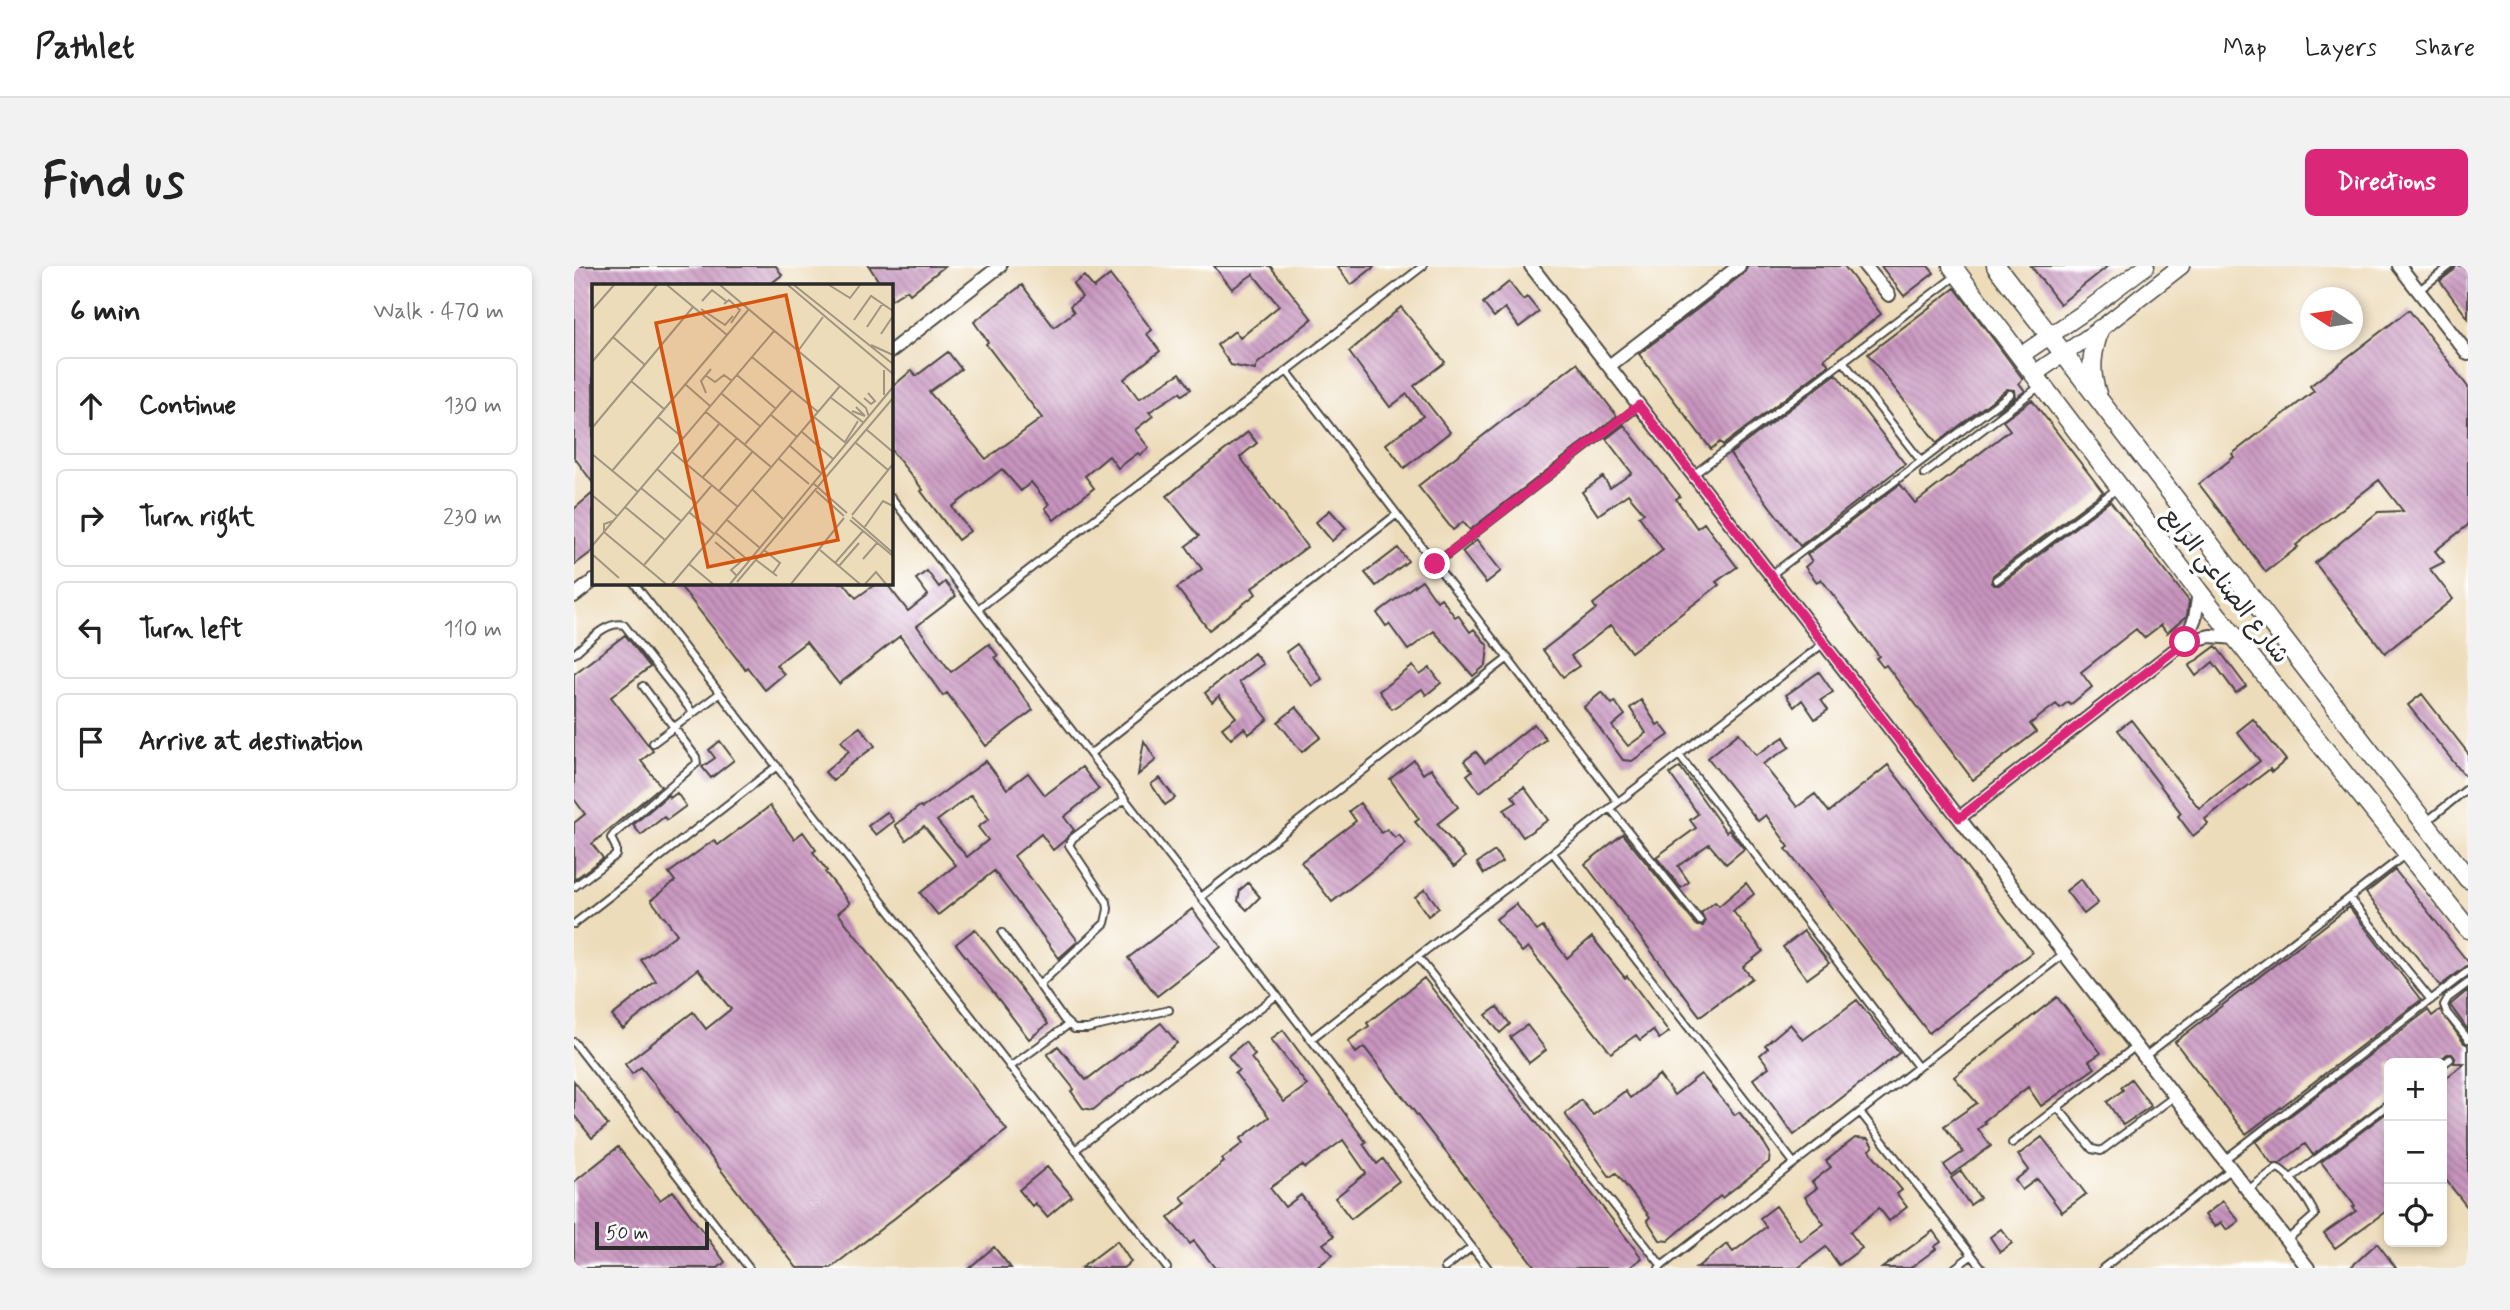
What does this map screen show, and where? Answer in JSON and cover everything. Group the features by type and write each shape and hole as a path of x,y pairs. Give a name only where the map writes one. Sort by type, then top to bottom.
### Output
{"main road":[{"name":"شارع الصناعي الرابع","path":"1996,266 2468,879"},
{"name":"شارع الصناعي الرابع","path":"1955,270 2199,592 2468,929"},
{"path":"2100,329 2092,366 2100,404"}],"street":[{"path":"892,350 1000,266"},
{"path":"1531,266 2308,1268"},
{"path":"1608,366 1739,266"},
{"path":"1865,266 1889,295"},
{"path":"2020,356 2146,266"},
{"path":"2038,379 2063,354 2181,266"},
{"path":"2399,266 2468,354"},
{"path":"574,596 592,582"},
{"path":"2185,642 2195,618 2199,592"},
{"path":"1959,818 2185,642 2210,636 2236,638"}],"lane":[{"path":"978,609 1423,266"},
{"path":"2418,290 2450,266"},
{"path":"1693,475 1843,361 1955,270"},
{"path":"1843,361 1921,461"},
{"path":"1287,371 1618,802"},
{"path":"1924,474 2038,379"},
{"path":"1771,575 2010,394"},
{"path":"1435,564 1639,405"},
{"path":"1996,580 2119,487"},
{"path":"892,497 1488,1268"},
{"path":"1090,754 1397,514"},
{"path":"635,584 1167,1268"},
{"path":"574,654 609,626 619,623 624,625 693,713"},
{"path":"1311,1039 1824,643"},
{"path":"1201,897 1508,658"},
{"path":"574,887 615,855 617,850 611,838 614,834 695,766 696,757 643,686"},
{"path":"653,743 720,693"},
{"path":"1679,755 1918,1067"},
{"path":"574,924 777,766"},
{"path":"2424,823 2468,788"},
{"path":"1039,985 1105,923 1108,916 1107,902 1069,845 1073,838 1125,799"},
{"path":"1610,808 1700,921"},
{"path":"1553,853 1794,1163"},
{"path":"2012,1143 2407,853"},
{"path":"2349,898 2431,1000"},
{"path":"1002,933 1068,1025 1074,1028 1087,1029 1169,1010"},
{"path":"1418,957 1661,1267 2064,954"},
{"path":"2103,1268 2468,971"},
{"path":"2468,983 2448,998 2444,1005 2447,1013 2468,1039"},
{"path":"1075,1150 1277,995"},
{"path":"1010,1067 1068,1025"},
{"path":"574,1042 749,1268"},
{"path":"2058,1108 2092,1149 2101,1151 2175,1096"},
{"path":"2290,1179 2384,1108"},
{"path":"1860,1112 1982,1268"},
{"path":"2248,1190 2277,1168 2282,1169 2290,1179 2315,1216 2287,1241"},
{"path":"1445,1268 1472,1247"},
{"path":"1955,1268 1972,1255"}],"building":[{"path":"574,266 776,266 782,275 770,284 592,284 592,482 574,457"},
{"path":"869,266 945,266 910,294 907,290 892,299 892,284 880,284"},
{"path":"1214,266 1270,266 1312,319 1257,364 1255,370 1231,365 1217,345 1235,331 1240,338 1279,306 1253,274 1232,289"},
{"path":"1337,266 1375,266 1351,285"},
{"path":"1748,266 1844,266 1881,314 1824,359 1829,365 1723,445 1720,442 1711,449 1639,354 1744,273"},
{"path":"1881,266 1928,266 1934,273 1904,296"},
{"path":"2031,266 2108,266 2060,304"},
{"path":"2456,266 2468,266 2468,318 2440,281"},
{"path":"1110,275 1152,330 1147,334 1160,351 1124,379 1139,399 1180,373 1191,389 1182,395 1180,392 1149,412 1153,416 1135,430 1149,448 1118,468 1109,456 1085,476 1094,488 1054,520 1045,508 1049,504 1031,482 1021,491 1002,469 952,507 970,531 958,540 892,451 892,387 912,370 916,376 948,352 961,369 929,392 986,459 1042,418 986,344 988,342 974,322 1022,285 1054,327 1074,312 1070,306 1082,297 1073,284 1084,276 1094,288"},
{"path":"1509,282 1523,300 1527,297 1539,312 1519,327 1505,308 1494,317 1483,303"},
{"path":"1955,288 2023,379 2019,383 2025,391 1996,412 2015,397 2014,390 2007,389 1937,443 1868,354"},
{"path":"1401,307 1445,362 1414,386 1450,432 1404,468 1386,444 1423,416 1407,394 1390,407 1349,352"},
{"path":"2409,310 2468,387 2468,525 2435,551 2444,562 2430,569 2453,599 2385,653 2315,563 2378,512 2403,511 2379,480 2266,572 2199,484 2234,457 2232,454 2314,391 2310,386 2357,350 2363,350 2363,345"},
{"path":"1577,363 1617,416 1470,530 1463,522 1453,530 1418,486"},
{"path":"1836,374 1905,464 1800,546 1730,454"},
{"path":"2032,400 2103,492 1993,575 1991,583 1999,585 2110,501 2189,601 2187,616 2167,633 2161,625 2144,638 2136,629 2081,672 2092,687 2070,705 2068,702 2060,708 2056,704 2030,724 2036,732 1973,780 1886,665 1883,667 1876,658 1879,656 1821,579 1817,582 1805,567 1812,561 1807,555 1900,484 1915,503 2010,430 2003,421"},
{"path":"1624,425 1680,496 1676,499 1697,528 1704,523 1737,567 1716,582 1719,585 1631,652 1611,625 1571,656 1579,666 1563,677 1543,650 1596,609 1593,604 1663,550 1639,516 1644,513 1628,494 1598,515 1582,492 1603,477 1610,488 1632,473 1606,439"},
{"path":"1248,432 1257,443 1240,457 1307,547 1252,588 1256,594 1209,630 1177,588 1202,569 1186,546 1199,536 1167,496"},
{"path":"592,494 592,552 574,565 574,509"},
{"path":"1330,510 1346,528 1332,541 1316,522"},
{"path":"1477,540 1501,571 1486,583 1462,552"},
{"path":"1398,548 1408,561 1376,586 1365,573"},
{"path":"927,571 939,587 945,582 956,596 917,626 951,672 989,644 998,656 995,657 1033,710 986,746 947,693 943,696 900,636 839,684 806,642 776,665 784,674 765,690 747,667 745,669 679,584 845,584 856,598 876,584 887,584 908,611 928,595 916,579"},
{"path":"1422,580 1437,601 1441,598 1455,617 1458,615 1470,632 1474,629 1488,646 1486,665 1473,676 1434,631 1408,650 1389,624 1386,626 1377,613"},
{"path":"625,635 650,667 611,697 653,751 641,761 661,786 592,844 603,858 574,880 574,823 585,814 574,799 574,674"},
{"path":"1297,644 1322,679 1312,686 1286,652"},
{"path":"2216,646 2246,686 2236,693 2213,662 2196,676 2189,666"},
{"path":"1254,653 1263,664 1239,682 1268,719 1249,734 1244,728 1231,739 1222,728 1236,717 1219,696 1212,702 1205,693"},
{"path":"1413,666 1420,675 1430,668 1441,683 1426,695 1422,689 1392,709 1379,691"},
{"path":"1819,672 1833,692 1821,700 1828,710 1815,719 1802,700 1794,707 1786,695"},
{"path":"1602,692 1612,704 1615,702 1625,715 1612,726 1628,746 1646,733 1630,708 1641,700 1657,725 1660,723 1669,735 1632,761 1623,760 1584,707"},
{"path":"2422,694 2468,753 2468,780 2408,705"},
{"path":"1296,707 1321,737 1302,752 1278,722"},
{"path":"2253,719 2286,760 2272,772 2270,769 2205,819 2208,824 2193,836 2178,816 2181,813 2118,730 2131,720 2199,808 2260,761 2237,732"},
{"path":"1534,724 1546,739 1480,792 1467,775 1472,771 1464,761 1476,752 1485,763"},
{"path":"860,727 875,746 833,781 825,772 849,751 841,741"},
{"path":"1739,733 1756,755 1784,737 1790,747 1763,764 1797,807 1815,794 1829,812 1888,765 2032,952 1929,1033 1786,849 1789,847 1766,815 1758,821 1708,758"},
{"path":"720,741 734,760 711,778 702,767 715,758 709,750"},
{"path":"1144,741 1156,760 1138,775"},
{"path":"1414,760 1423,774 1431,768 1458,807 1437,824 1465,857 1454,867 1415,822 1419,819 1390,779"},
{"path":"986,761 1007,789 1028,773 1045,795 1082,767 1099,789 1064,817 1074,830 1053,850 1041,834 1014,856 1078,941 1059,958 994,871 938,915 920,893 956,865 924,826 906,840 895,825 920,806 922,808","holes":["971,795 989,819 978,827 988,840 967,857 937,821"]},
{"path":"1680,767 1726,832 1729,830 1744,849 1726,864 1709,844 1678,866 1689,882 1681,888 1656,857 1696,828 1690,820 1698,814 1670,774"},
{"path":"1160,778 1175,798 1165,805 1151,784"},
{"path":"1524,787 1548,820 1523,837 1504,810 1517,802 1512,796"},
{"path":"677,793 686,806 667,820 664,817 641,835 633,825 668,795 670,798"},
{"path":"1360,803 1381,833 1387,829 1395,838 1399,835 1406,844 1332,902 1301,862 1356,821 1349,811"},
{"path":"770,806 794,839 803,832 816,850 813,852 827,871 825,872 850,903 838,913 1007,1130 831,1268 797,1268 641,1067 632,1074 625,1064 693,1012 706,1029 731,1009 698,969 623,1029 612,1016 656,981 641,960 677,934 651,900 675,881 669,873 714,840 718,845"},
{"path":"887,812 894,821 876,835 868,826"},
{"path":"1623,834 1697,926 1703,926 1705,922 1701,913 1715,902 1719,906 1746,883 1754,894 1733,911 1763,951 1743,967 1752,978 1700,1016 1585,864"},
{"path":"1495,851 1502,862 1484,874 1477,863"},
{"path":"2395,870 2468,962 2468,965 2440,986 2366,893"},
{"path":"2081,879 2098,903 2084,914 2066,891"},
{"path":"1248,883 1260,897 1247,910 1238,901 1240,890"},
{"path":"1425,889 1439,908 1428,916 1415,897"},
{"path":"1516,904 1537,931 1543,927 1567,958 1592,937 1625,978 1627,976 1669,1032 1659,1039 1653,1030 1640,1040 1636,1035 1611,1053 1528,947 1522,952 1496,919"},
{"path":"2349,907 2421,1000 2246,1134 2175,1042"},
{"path":"1192,909 1221,947 1157,996 1128,958"},
{"path":"975,929 1048,1024 1029,1039 956,944"},
{"path":"1804,931 1829,963 1807,979 1783,947"},
{"path":"1424,978 1642,1258 1629,1268 1536,1268 1364,1047 1356,1053 1348,1041"},
{"path":"2468,990 2468,1030 2450,1005"},
{"path":"2057,997 2101,1053 2089,1061 2095,1068 2041,1106 2028,1087 1984,1121 1986,1123 1978,1129 1991,1146 1951,1175 1944,1165 1963,1152 1944,1126 1977,1103 1954,1077"},
{"path":"1857,1000 1899,1053 1794,1135 1753,1079 1769,1067 1760,1055 1768,1048 1765,1045 1790,1024 1803,1040"},
{"path":"1497,1007 1510,1024 1500,1033 1486,1015"},
{"path":"2428,1010 2432,1016 2440,1010 2468,1045 2468,1208 2447,1181 2447,1077 2465,1063 2454,1063 2452,1054 2443,1058 2384,1058 2384,1102 2313,1155 2305,1144 2280,1163 2272,1164 2256,1142"},
{"path":"1161,1023 1177,1043 1093,1110 1083,1108 1071,1091 1074,1089 1047,1055 1058,1046 1086,1080"},
{"path":"1527,1025 1546,1050 1529,1063 1510,1037"},
{"path":"1283,1030 1366,1142 1363,1144 1377,1164 1383,1159 1399,1181 1351,1219 1335,1198 1366,1173 1343,1140 1305,1168 1302,1165 1270,1188 1285,1207 1301,1195 1334,1236 1323,1244 1333,1255 1316,1268 1215,1268 1194,1241 1190,1244 1168,1218 1186,1203 1181,1197 1224,1162 1222,1159 1243,1143 1240,1139 1269,1117 1235,1073 1239,1070 1228,1056 1245,1042 1255,1055 1251,1058 1284,1102 1307,1085 1271,1039"},
{"path":"1701,1074 1735,1115 1739,1112 1764,1143 1770,1153 1769,1162 1722,1198 1720,1196 1668,1241 1660,1240 1647,1220 1650,1217 1616,1173 1610,1177 1565,1114 1581,1100 1593,1115 1625,1091 1630,1098 1659,1075 1674,1095"},
{"path":"2131,1079 2151,1106 2123,1125 2107,1102 2123,1090 2121,1087"},
{"path":"574,1081 608,1125 592,1138 574,1115"},
{"path":"2384,1115 2384,1213 2335,1248 2324,1233 2356,1211 2321,1162"},
{"path":"2042,1137 2086,1194 2062,1212 2037,1179 2022,1190 2015,1180 2029,1170 2018,1155"},
{"path":"1855,1138 1868,1139 1873,1147 1869,1150 1902,1190 1897,1194 1907,1207 1889,1221 1879,1208 1850,1232 1862,1248 1839,1265 1826,1247 1798,1268 1696,1268 1727,1244 1733,1252 1766,1227 1760,1218 1776,1206 1801,1241 1824,1224 1805,1197 1817,1188 1812,1182 1831,1167 1826,1161"},
{"path":"618,1147 660,1200 673,1191 725,1262 718,1268 574,1268 574,1182"},
{"path":"1047,1167 1072,1196 1047,1217 1035,1203 1032,1206 1019,1190"},
{"path":"1961,1171 1980,1198 1970,1205 1951,1178"},
{"path":"2223,1201 2239,1221 2227,1230 2221,1222 2215,1227 2205,1215"},
{"path":"2001,1229 2012,1243 2000,1252 1990,1237"},
{"path":"1933,1231 1941,1242 1934,1247 1936,1249 1910,1268 1882,1268"},
{"path":"1117,1241 1131,1262 1123,1268 1081,1268"},
{"path":"2377,1243 2396,1268 2350,1268"},
{"path":"994,1247 1011,1268 969,1268"}],"route":[{"path":"1435,564 1639,405 1959,818 2185,642"}]}
